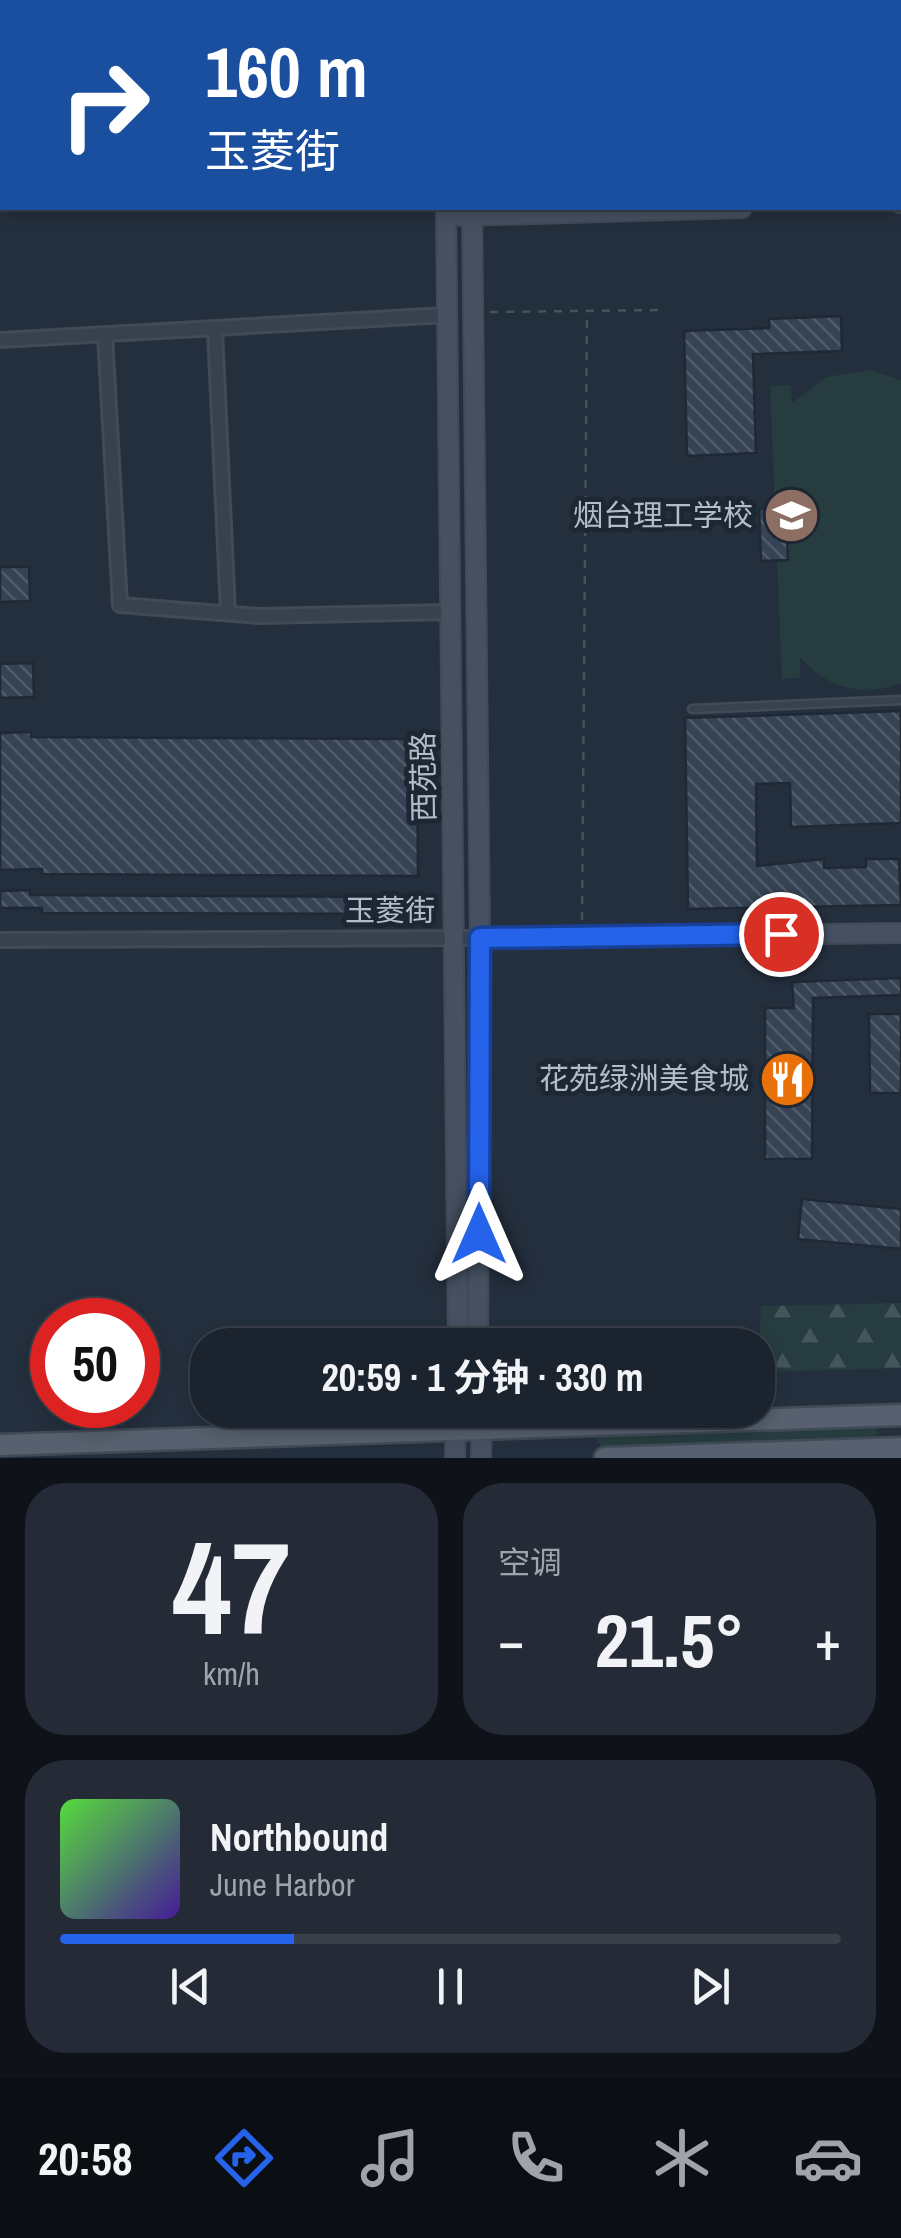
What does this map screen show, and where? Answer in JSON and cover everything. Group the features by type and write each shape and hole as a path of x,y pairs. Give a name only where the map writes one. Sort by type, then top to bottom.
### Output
{"main road":[{"path":"446,212 607,210"},
{"name":"西苑路","path":"446,212 458,1328"},
{"name":"西苑路","path":"472,212 480,938 478,1328"},
{"name":"玉菱街","path":"480,938 901,934"},
{"path":"775,1419 901,1415"},
{"path":"368,1433 374,1428"},
{"path":"0,1446 368,1433 402,1428"},
{"path":"455,1458 456,1428"},
{"path":"482,1428 482,1458"},
{"path":"606,1458 901,1448"}],"street":[{"path":"0,340 214,331 447,314"},
{"path":"214,331 228,612"},
{"path":"105,335 120,605 228,612 450,612"},
{"name":"玉菱街","path":"0,940 480,938"}],"lane":[{"path":"692,709 901,700"}],"path":[{"path":"582,936 588,310"},
{"path":"474,313 661,310"}],"green space":[{"path":"870,370 901,380 901,683 873,690 846,687 821,676 800,657 800,678 782,679 770,386 791,385 792,403 826,377"},
{"path":"901,1303 901,1368 775,1372 775,1328 760,1328 761,1306"},
{"path":"873,1425 878,1433 872,1440 604,1449 597,1441 599,1435"}],"building":[{"path":"841,316 842,351 753,354 756,453 687,456 684,331 769,328 769,319"},
{"path":"786,508 788,560 761,561 759,509"},
{"path":"0,567 29,567 30,601 0,602"},
{"path":"33,663 34,697 0,698 0,664"},
{"path":"901,711 901,823 791,827 790,783 756,784 757,866 824,859 824,868 866,867 866,859 899,859 901,905 688,909 685,718"},
{"path":"31,732 31,737 417,739 418,876 42,874 42,869 0,870 0,733"},
{"path":"30,890 30,895 417,897 417,914 42,913 42,908 0,908 0,891"},
{"path":"901,978 901,995 813,998 812,1159 765,1159 765,1008 794,1008 792,982"},
{"path":"869,1014 901,1014 901,1093 870,1093"},
{"path":"802,1199 901,1209 901,1249 798,1239"}],"place":[{"name":"烟台理工学校","path":"792,516"},
{"name":"花苑绿洲美食城","path":"788,1079"}],"route":[{"path":"479,1234 480,938 781,934"}]}
